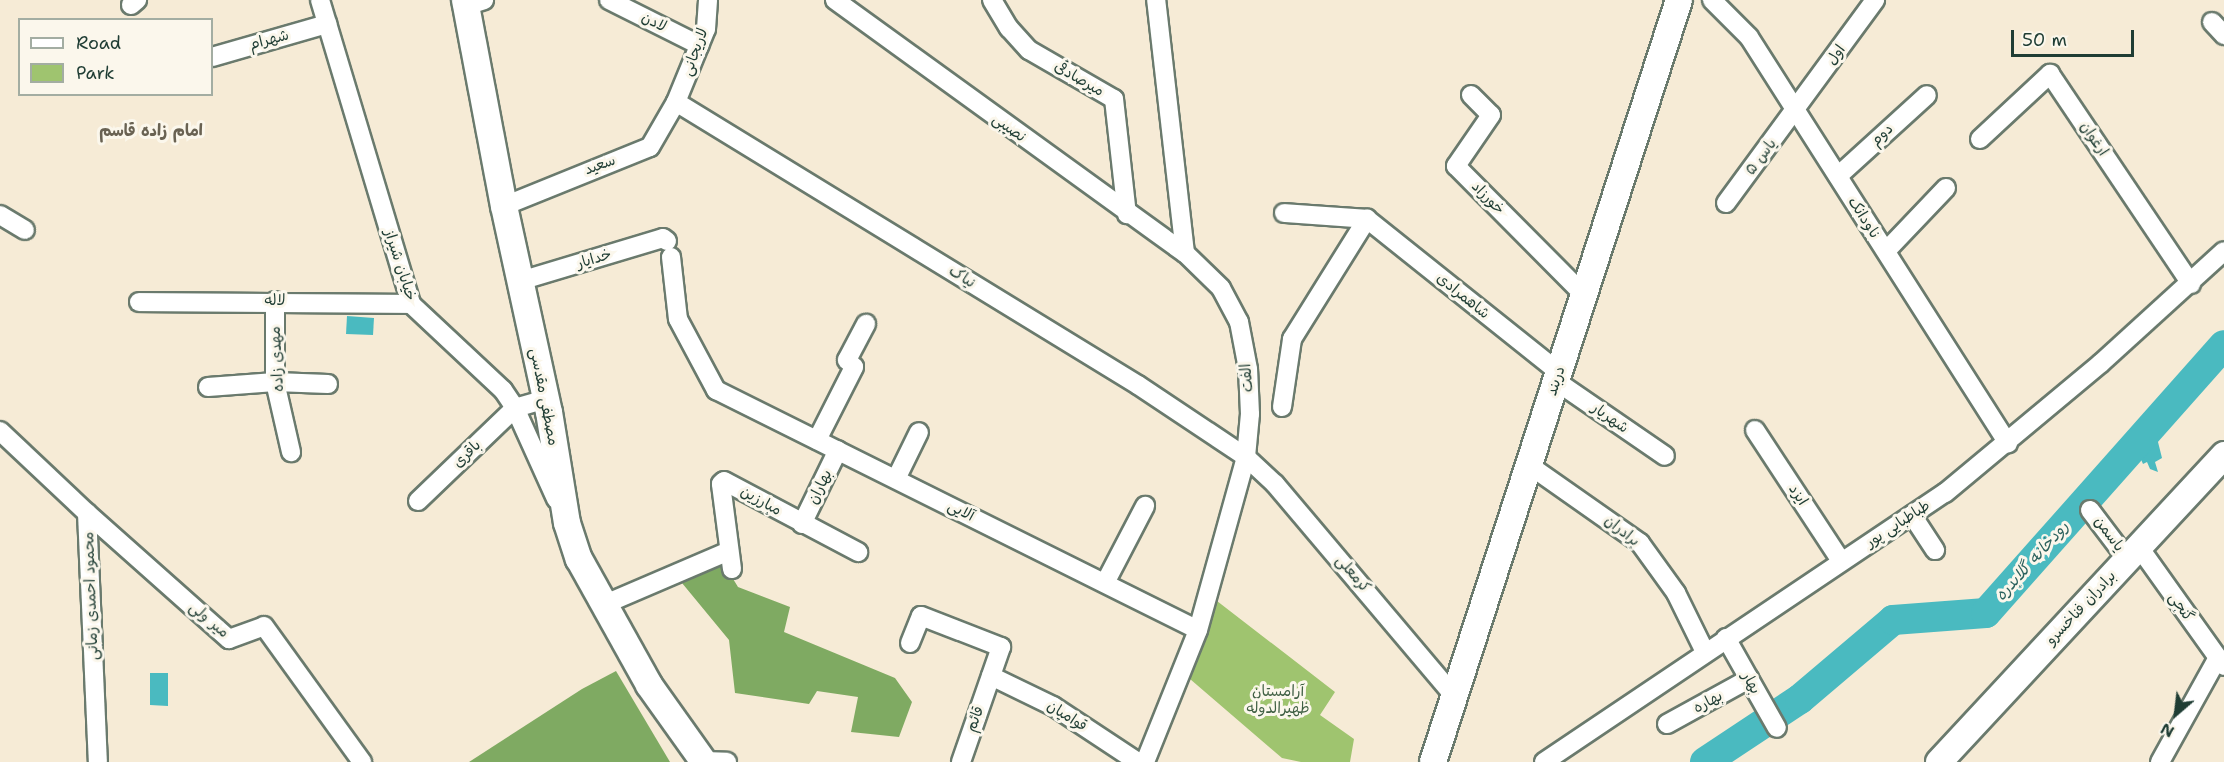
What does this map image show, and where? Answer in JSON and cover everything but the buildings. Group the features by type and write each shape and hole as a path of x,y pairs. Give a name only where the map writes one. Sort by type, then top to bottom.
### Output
{"main road":[{"name":"دربند","path":"1432,762 1679,0"},
{"name":"مصطفی مقدسی","path":"472,2 504,206 546,399 567,523 579,559 649,686 704,762"},
{"name":"برادران فناخسرو","path":"1939,762 2224,455"}],"street":[{"name":"خیابان شیراز","path":"320,0 411,304 484,369 515,408 567,523"},
{"name":"لادن","path":"609,0 699,45"},
{"name":"لاریجانی","path":"676,102 706,29 708,0"},
{"name":"نصیبی","path":"835,0 1127,214 1185,253"},
{"name":"میرصادقی","path":"993,0 1009,28 1029,51 1114,99 1127,214"},
{"path":"1156,0 1185,253"},
{"name":"ناودانک","path":"1712,0 1749,37 2008,443"},
{"name":"اول","path":"1796,110 1875,0"},
{"name":"شهرام","path":"213,57 327,24"},
{"name":"ارغوان","path":"1980,139 2050,74 2191,284"},
{"name":"خورزاد","path":"1471,94 1491,115 1456,166 1584,295"},
{"name":"دوم","path":"1838,176 1927,95"},
{"name":"سعید","path":"504,206 650,147 676,102"},
{"name":"نیاک","path":"676,102 1138,385 1246,457"},
{"name":"یاس ۵","path":"1726,203 1796,110"},
{"path":"1886,251 1947,188"},
{"path":"1282,406 1292,339 1367,219 1284,213"},
{"path":"0,215 25,230"},
{"name":"شاهمرادی","path":"1367,219 1558,376"},
{"name":"خدایار","path":"520,281 669,249 678,319 716,390"},
{"name":"طباطبایی پور","path":"1544,762 1912,515 2008,443 2191,284 2224,251"},
{"name":"الفت","path":"1145,762 1198,630 1246,457 1250,414 1248,369 1239,322 1221,288 1185,253"},
{"name":"لاله","path":"139,302 275,301 411,304"},
{"name":"مهدی زاده","path":"275,301 275,382 291,452"},
{"path":"817,440 854,367 847,360 866,324"},
{"name":"شهریار","path":"1558,376 1665,456"},
{"path":"208,387 275,382 328,384"},
{"name":"آلایی","path":"716,390 1198,630"},
{"path":"515,408 546,399"},
{"name":"باقری","path":"418,501 515,408"},
{"name":"ایزد","path":"1755,430 1841,561"},
{"name":"محمود احمدی زمانی","path":"0,431 87,513 98,762"},
{"path":"896,479 919,432"},
{"name":"بهاران","path":"802,524 838,450"},
{"name":"کرمعلی","path":"1246,457 1275,484 1454,696"},
{"name":"برادران","path":"1529,465 1640,543 1676,593 1706,652"},
{"name":"مبارزین","path":"603,605 731,560 721,484 724,481 858,552"},
{"path":"1105,583 1145,506"},
{"name":"یاسمن","path":"2090,510 2133,553"},
{"name":"میر ولی","path":"87,513 229,639 264,626 362,762"},
{"path":"1912,515 1935,550"},
{"name":"گنجی","path":"2133,553 2221,663"},
{"name":"قائم","path":"910,643 921,616 1001,647 961,762"},
{"name":"بهار","path":"1726,638 1777,728"},
{"path":"2160,762 2221,663"},
{"name":"قوامیان","path":"991,676 1053,706 1138,762"},
{"name":"بهاره","path":"1667,724 1749,679"},
{"path":"704,762 727,762"}],"green space":[{"path":"724,564 738,587 790,607 784,632 895,678 912,702 899,737 851,732 858,697 817,691 809,704 735,693 729,640 682,583"},
{"name":"آرامستان ظهیرالدوله","path":"1217,601 1335,692 1320,715 1354,739 1350,762 1301,762 1282,758 1190,679"},
{"path":"616,671 670,762 469,762 582,689"}],"water":[{"path":"347,316 374,318 373,335 346,334"},
{"path":"2157,438 2162,458 2155,462 2158,472 2150,469 2147,462 2143,464 2139,455"},
{"path":"150,673 168,673 168,706 150,705"}],"waterway":[{"name":"رودخانه گلابدره","path":"1705,762 1800,699 1893,620 1986,613 2224,345"}],"district":[{"name":"امام زاده قاسم","path":"151,131"}]}
